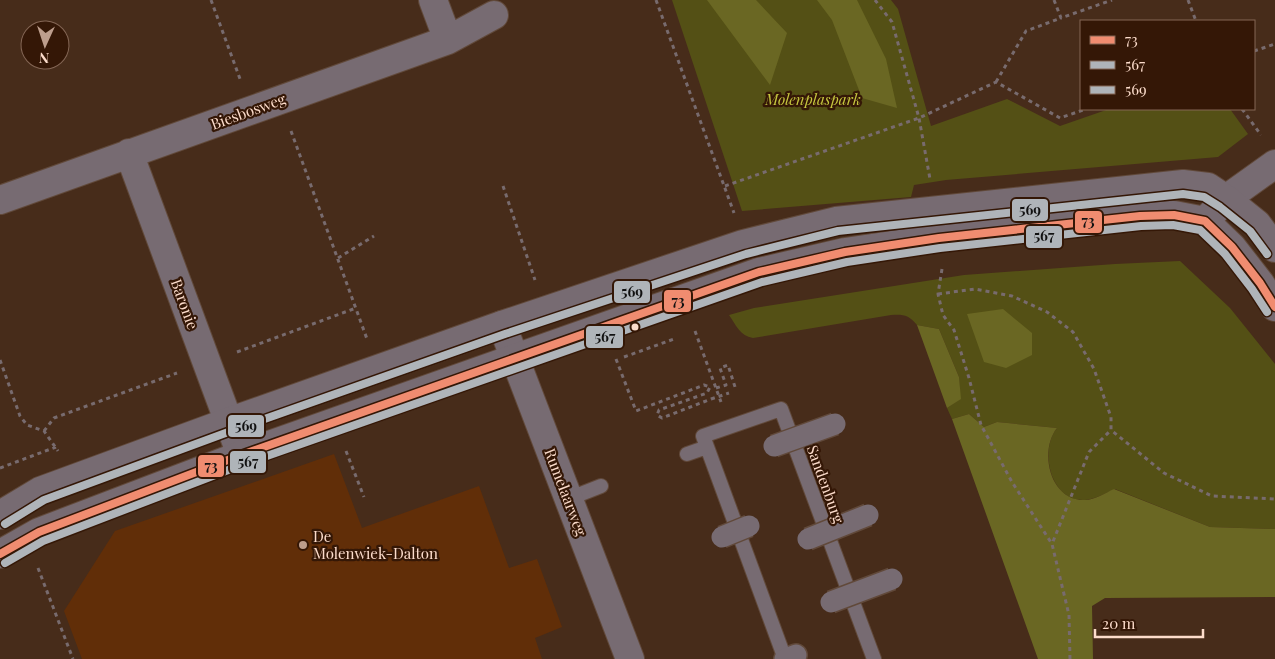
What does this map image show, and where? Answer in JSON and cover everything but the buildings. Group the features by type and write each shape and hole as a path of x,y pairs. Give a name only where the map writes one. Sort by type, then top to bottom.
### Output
{"street":[{"path":"434,0 448,40"},
{"name":"Biesbosweg","path":"0,200 448,40 494,15"},
{"name":"Baronie","path":"130,153 241,455"},
{"path":"1205,221 1226,199 1275,164"},
{"path":"0,515 40,490 502,325 743,244 836,221 1183,184 1208,187 1226,199 1257,224 1275,248"},
{"path":"0,554 38,532 241,455 759,272 845,252 939,238 1140,216 1174,215 1205,221 1232,247 1260,283 1275,307"},
{"name":"Rumelaarweg","path":"502,325 630,659"},
{"path":"774,446 835,424"},
{"path":"808,539 868,516"},
{"path":"722,537 749,526"},
{"path":"831,602 892,579"}],"lane":[{"name":"Sandenburg","path":"707,447 703,436 781,409 874,659"},
{"path":"687,454 707,447 789,658"},
{"path":"568,498 602,486"}],"path":[{"path":"211,0 252,110"},
{"path":"656,0 736,216"},
{"path":"874,0 892,22 920,118"},
{"path":"1054,0 1061,18"},
{"path":"725,186 920,118 996,82 1026,31 1112,0"},
{"path":"1188,0 1196,20"},
{"path":"1255,51 1275,44"},
{"path":"996,82 1060,118 1083,110"},
{"path":"280,99 368,341"},
{"path":"1243,110 1264,139"},
{"path":"503,186 536,280"},
{"path":"338,258 374,236"},
{"path":"934,266 943,265 938,294 943,315 954,330 981,425 1012,482 1052,544 1069,615 1070,659"},
{"path":"938,294 975,289 1012,296 1047,312 1073,332 1094,369 1110,417 1111,430 1164,473 1212,496 1275,499"},
{"path":"687,334 695,331 702,325"},
{"path":"695,331 730,426"},
{"path":"609,362 678,337"},
{"path":"616,359 636,411 704,385 710,387 707,393 659,410 657,415 662,418 729,393"},
{"path":"0,360 20,416 27,425 44,430 60,454"},
{"path":"716,388 726,385 720,368 728,365 736,390"},
{"path":"1052,544 1089,452 1111,430"},
{"path":"0,468 56,447"},
{"path":"346,451 364,497"},
{"path":"36,560 73,659"}],"shaded area":[{"path":"707,0 756,0 787,33 770,85"},
{"path":"817,0 857,0 886,59 897,108 862,98 832,20"},
{"path":"1003,309 1032,333 1032,355 1006,368 984,362 967,314"},
{"path":"917,325 939,329 959,377 961,399 947,408"},
{"path":"969,414 984,427 997,422 1057,428 1052,437 1048,461 1056,483 1063,492 1073,498 1089,500 1114,489 1210,527 1275,529 1275,597 1105,598 1092,606 1093,659 1038,659 952,419"},
{"name":"De Molenwiek-Dalton","path":"334,454 362,528 479,486 509,568 537,559 562,627 535,638 542,659 82,659 64,611 115,531"}],"green space":[{"name":"Molenplaspark","path":"672,0 891,0 898,9 931,126 1007,99 1060,126 1106,110 1231,110 1248,134 1218,157 946,180 914,185 911,197 742,211"},
{"path":"1180,261 1230,308 1275,364 1275,529 1210,527 1115,489 1085,500 1073,498 1063,493 1051,473 1049,461 1049,449 1057,428 997,422 984,427 969,414 952,419 947,408 960,399 959,377 939,329 917,325 908,317 902,315 891,315 753,338 745,335 729,315 754,308 964,275"}],"transit line":[{"name":"569","path":"5,524 44,500 231,431 505,334 746,254 838,231 1183,194 1204,197 1220,207 1250,231 1267,254"},
{"name":"73","path":"0,554 39,532 241,455 759,272 845,252 939,238 1140,216 1174,215 1205,221 1232,247 1260,283 1275,307"},
{"name":"567","path":"5,563 43,541 244,464 762,282 847,262 940,248 1141,226 1173,225 1200,230 1225,254 1267,312"}],"place":[{"name":"De Molenwiek-Dalton","path":"303,545"}]}
